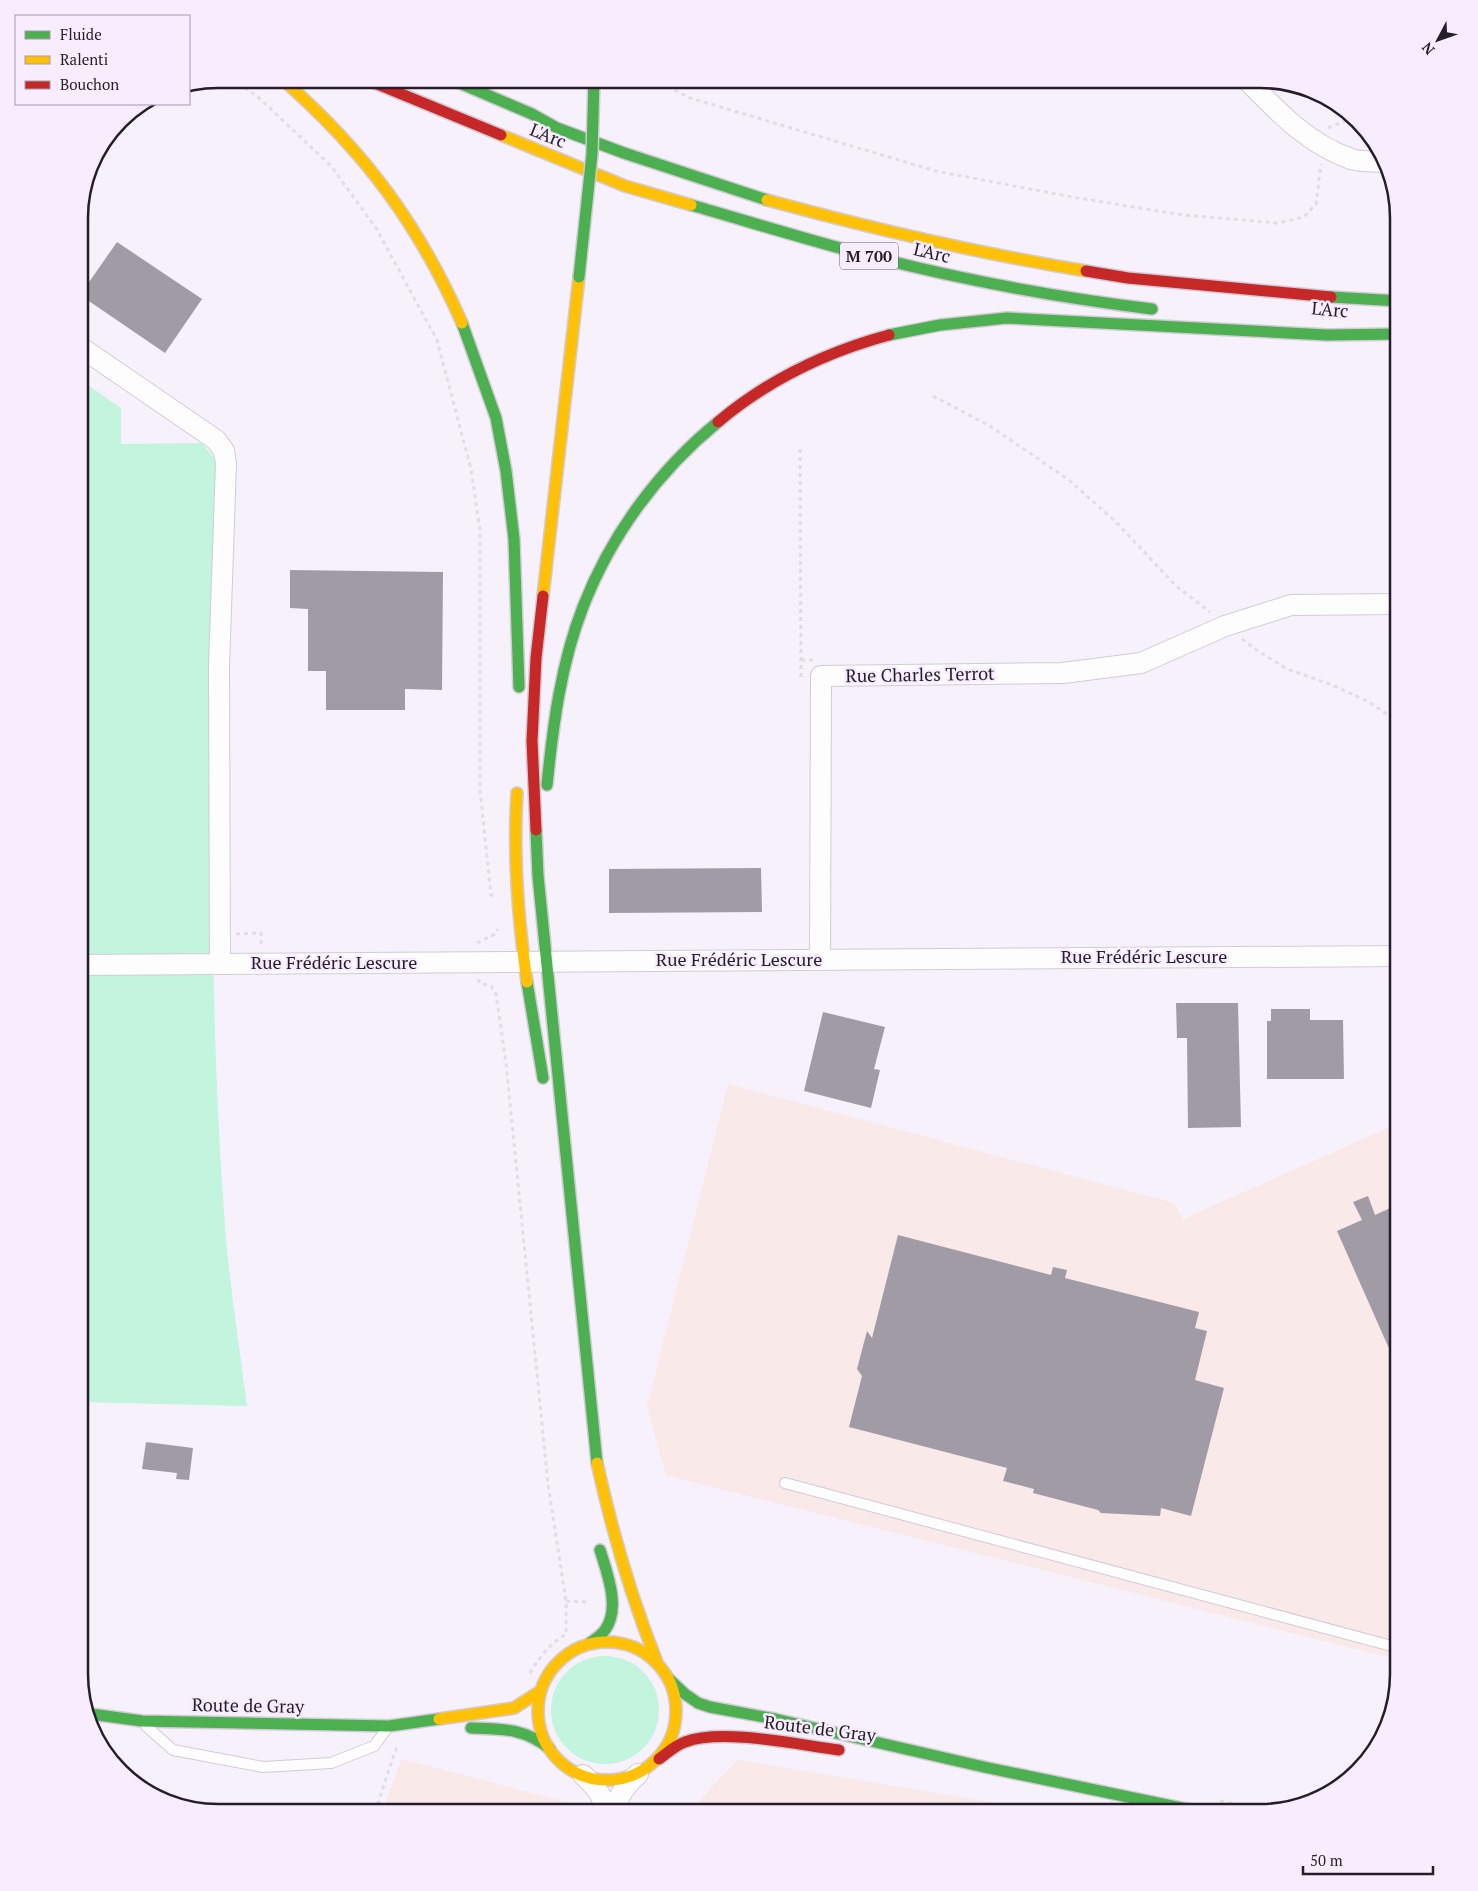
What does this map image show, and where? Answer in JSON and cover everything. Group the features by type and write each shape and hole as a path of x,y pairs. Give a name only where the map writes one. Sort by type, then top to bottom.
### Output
{"main road":[{"path":"292,88 328,120 352,146 398,206 452,299 477,361 498,429 513,529 520,694 528,601"},
{"name":"L'Arc","path":"387,88 625,186 861,254 976,281 1093,302 1162,310"},
{"name":"L'Arc","path":"471,88 532,114 556,128 624,153 749,195 866,227 1001,257 1128,278 1289,294 1390,300"},
{"path":"594,88 593,148 536,658 532,741 538,876 596,1457 608,1516 633,1598 657,1662"},
{"path":"576,180 580,125"},
{"path":"538,876 554,725 573,639 594,583 624,527 669,468 719,420 770,384 834,352 871,339 958,322 1007,318 1326,335 1390,333"},
{"name":"L'Arc","path":"1251,320 1390,332"},
{"path":"517,780 515,847 517,874 531,1016 545,1092"},
{"path":"517,874 528,901 534,947 537,954 547,961"},
{"path":"525,962 536,973 539,981 551,1067 560,1093"},
{"path":"590,1643 606,1630 612,1613 608,1580 597,1536"},
{"path":"600,1641 621,1642 640,1649 657,1662 670,1679 676,1699 677,1720 670,1742 657,1760 638,1774 616,1780 594,1779 582,1775 572,1771 554,1756 542,1737 537,1715 540,1692 548,1673 562,1657 580,1646 590,1643 600,1641"},
{"name":"Route de Gray","path":"670,1679 698,1703 710,1707 775,1719 984,1767 1162,1804"},
{"name":"Route de Gray","path":"94,1714 142,1721 389,1726 503,1711 514,1708 540,1692"},
{"name":"Route de Gray","path":"404,1725 522,1731 541,1741 550,1749"},
{"name":"Route de Gray","path":"657,1760 670,1749 683,1742 704,1737 747,1738 847,1750"},
{"name":"Route de Gray","path":"876,1754 984,1767"}],"street":[{"path":"1255,88 1284,118 1320,144 1353,159 1378,162"},
{"path":"88,352 216,440 224,451 226,463 219,667 220,964"},
{"name":"Rue Charles Terrot","path":"820,959 821,676 1063,673 1141,663 1225,626 1291,605 1390,604"},
{"name":"Rue Frédéric Lescure","path":"88,965 1390,956"},
{"path":"616,1804 626,1785 638,1774"},
{"path":"582,1775 599,1792 603,1804"}],"lane":[{"path":"785,1483 1390,1646"},
{"path":"142,1721 153,1734 172,1750 263,1767 331,1763 374,1746 389,1726"}],"path":[{"path":"245,88 257,96 331,166 376,228 437,340 471,469 480,531 480,790 491,895 502,900"},
{"path":"670,88 690,98 936,171 1072,197 1183,215 1278,223 1304,217 1316,204 1322,159 1320,144 1328,128 1346,120"},
{"path":"933,396 997,431 1069,480 1116,522 1176,586 1258,651 1287,669 1332,685 1369,702 1390,716"},
{"path":"801,660 821,660"},
{"path":"501,925 495,934 477,943 479,983 491,986 498,1002 506,1063 548,1484 566,1601 566,1634"},
{"path":"566,1601 591,1602 597,1606"},
{"path":"378,1804 404,1725"}],"shaded area":[{"path":"728,1084 1174,1203 1183,1219 1390,1127 1390,1658 666,1475 647,1407"},
{"path":"401,1759 575,1804 386,1804"},
{"path":"737,1760 1000,1804 696,1804"}],"green space":[{"path":"88,385 121,408 121,444 202,443 214,458 217,480 213,754 213,938 218,1120 226,1236 247,1406 88,1402"},
{"path":"605,1656 626,1660 643,1672 655,1689 659,1710 655,1731 643,1748 626,1760 605,1764 584,1760 567,1748 555,1731 551,1710 555,1689 567,1672 584,1660"}],"building":[{"path":"117,242 202,299 165,353 88,300 88,284"},
{"path":"290,570 443,572 442,690 405,689 405,710 326,710 326,671 308,671 308,609 290,608"},
{"path":"761,868 762,912 609,913 609,869"},
{"path":"1176,1003 1238,1003 1241,1127 1188,1128 1187,1038 1177,1038"},
{"path":"1271,1009 1310,1009 1310,1020 1343,1020 1344,1079 1267,1079 1267,1021 1271,1021"},
{"path":"823,1012 885,1027 874,1069 880,1070 871,1108 804,1091"},
{"path":"1368,1196 1375,1215 1390,1208 1390,1351 1337,1231 1362,1220 1353,1202"},
{"path":"898,1235 1051,1275 1053,1267 1067,1270 1065,1278 1199,1312 1195,1328 1207,1331 1195,1380 1224,1388 1191,1516 1161,1508 1160,1516 1101,1513 1098,1510 1033,1493 1034,1489 1003,1481 1007,1468 849,1427 862,1376 857,1369 867,1331 872,1338"},
{"path":"146,1442 193,1448 189,1480 176,1479 177,1473 142,1469"}],"traffic: fast":[{"path":"471,88 532,114 557,128 624,153 767,200"},
{"path":"579,277 592,154 594,88"},
{"path":"691,205 898,263 1042,293 1152,309"},
{"path":"1331,297 1390,300"},
{"path":"889,335 940,325 1007,318 1327,335 1390,334"},
{"path":"462,323 496,418 506,471 514,539 519,687"},
{"path":"547,785 555,717 569,650 575,628 594,580 622,530 656,483 696,441 718,422"},
{"path":"536,830 538,876 597,1463"},
{"path":"527,982 543,1078"},
{"path":"590,1643 605,1630 610,1621 612,1611 611,1590 600,1550"},
{"path":"669,1679 698,1703 710,1707 775,1719 984,1767 1162,1804"},
{"path":"94,1714 142,1721 389,1726 439,1719"},
{"path":"471,1728 522,1733 541,1742 550,1749"}],"traffic: slow":[{"path":"292,88 339,133 386,190 427,253 462,323"},
{"path":"501,135 625,186 691,205"},
{"path":"767,200 925,240 1086,271"},
{"path":"543,596 579,277"},
{"path":"517,793 517,888 527,982"},
{"path":"597,1463 623,1564 657,1662"},
{"path":"607,1642 621,1643 634,1647 646,1653 656,1662 665,1672 671,1684 675,1697 676,1711 675,1725 671,1738 665,1750 656,1760 646,1769 634,1775 621,1779 607,1780 593,1779 580,1775 568,1769 558,1760 549,1750 543,1738 539,1725 538,1711 539,1697 543,1684 549,1672 558,1662 568,1653 580,1647 593,1643 607,1642"},
{"path":"439,1719 514,1708 539,1692"}],"traffic: jam":[{"path":"387,88 501,135"},
{"path":"1086,271 1128,278 1331,297"},
{"path":"718,422 777,380 820,359 889,335"},
{"path":"536,830 532,741 536,658 543,596"},
{"path":"659,1759 685,1742 701,1738 719,1737 761,1739 839,1750"}]}
